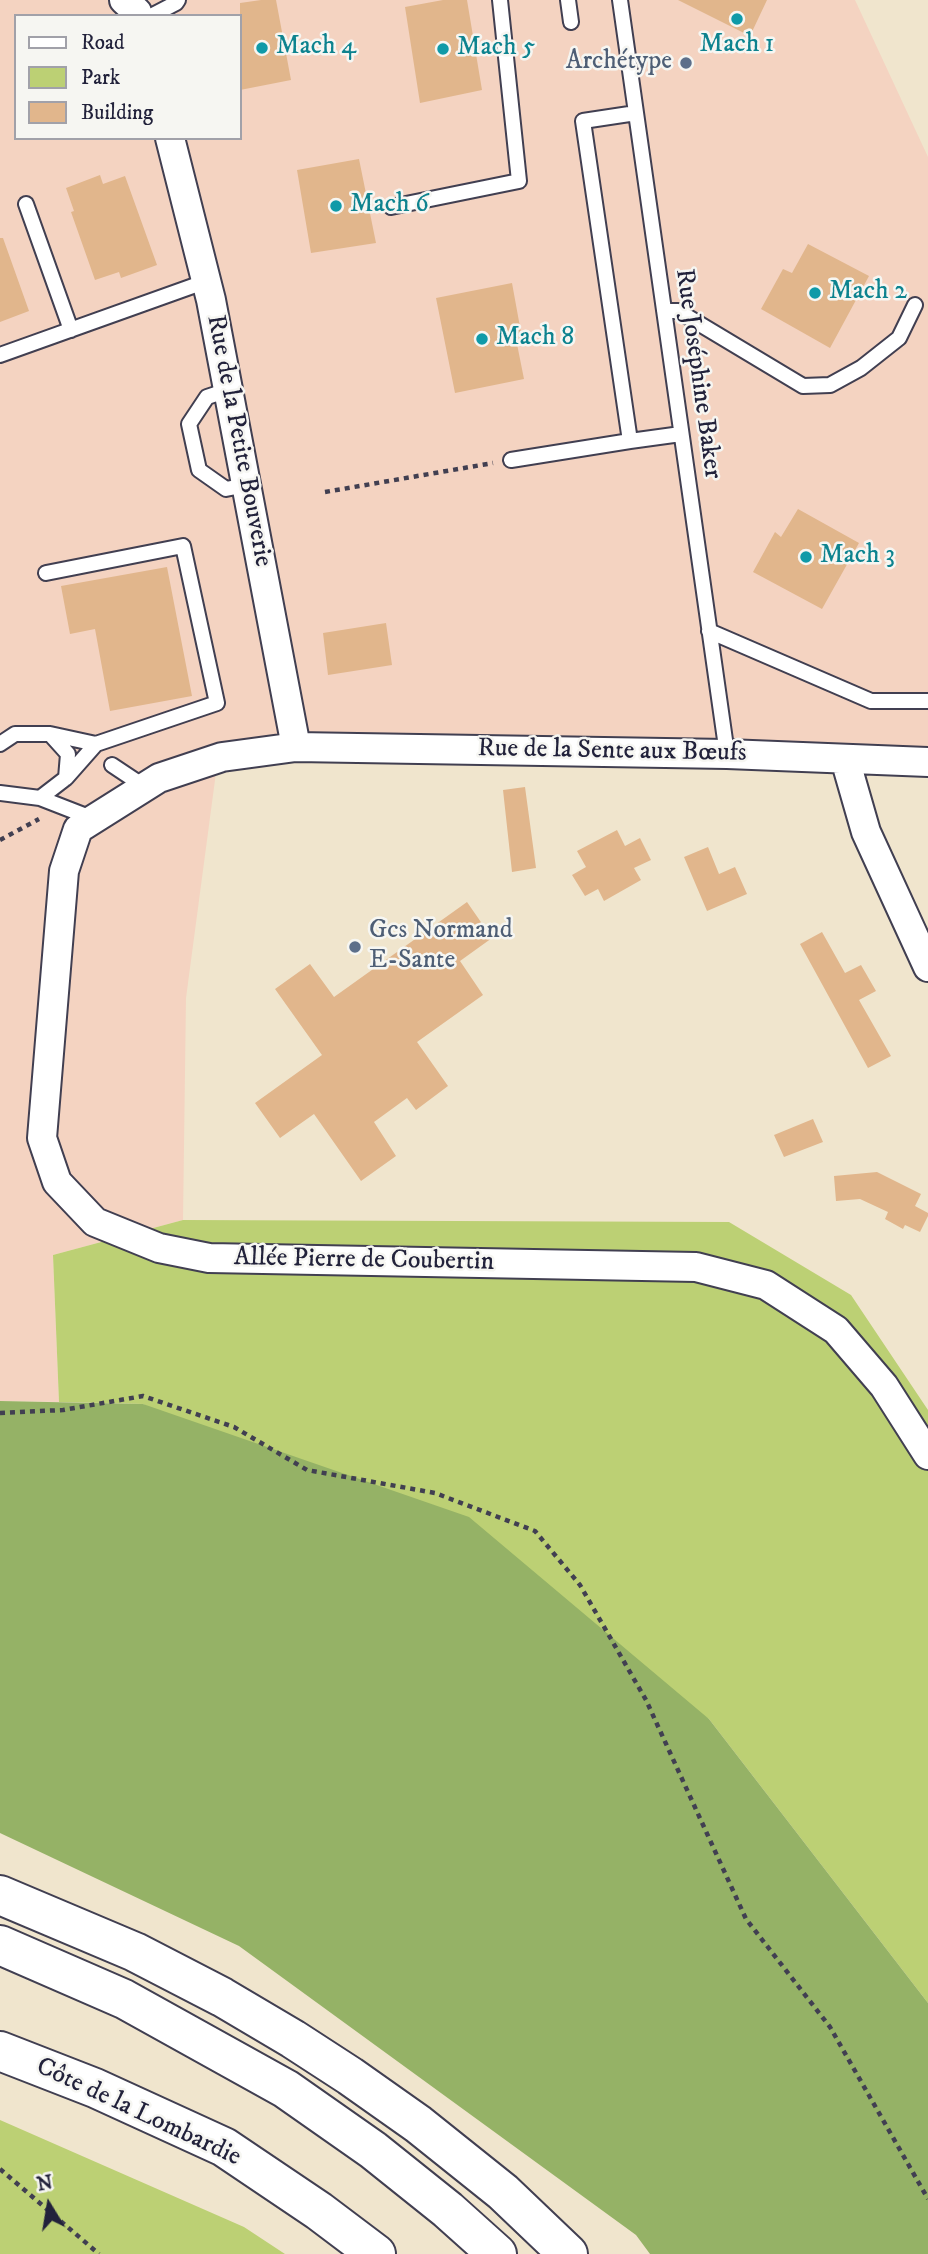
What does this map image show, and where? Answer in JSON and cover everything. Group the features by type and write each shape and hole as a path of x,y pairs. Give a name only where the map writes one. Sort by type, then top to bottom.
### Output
{"main road":[{"path":"0,1895 135,1952 222,1997 293,2039 418,2124 503,2192 568,2254"},
{"path":"0,1945 124,1999 286,2090 373,2150 448,2210 497,2254"},
{"name":"Côte de la Lombardie","path":"0,2051 95,2088 223,2147 319,2211 376,2254"}],"street":[{"name":"Rue de la Petite Bouverie","path":"171,140 207,281 296,747"},
{"name":"Rue de la Sente aux Bœufs","path":"86,824 159,778 222,757 296,747 727,754 928,762"},
{"path":"845,759 866,832 928,967"},
{"name":"Allée Pierre de Coubertin","path":"86,824 64,871 42,1138 57,1182 95,1222 159,1248 209,1258 696,1267 766,1285 836,1330 884,1386 928,1455"}],"lane":[{"path":"138,9 176,3 178,0"},
{"path":"391,207 519,181 500,0"},
{"path":"568,0 571,22"},
{"name":"Rue Joséphine Baker","path":"620,0 727,754"},
{"path":"630,441 583,121 636,113"},
{"path":"26,204 71,330"},
{"path":"0,355 207,281"},
{"path":"664,311 677,312 803,386 830,385 862,368 899,338 915,305"},
{"path":"228,390 207,397 189,424 199,470 226,489 246,485"},
{"path":"511,460 681,434"},
{"path":"40,798 66,778 96,744 217,702 183,546 46,573"},
{"path":"709,631 872,701 928,701"},
{"path":"0,744 15,734 50,734 96,744"},
{"path":"50,734 68,754 66,778"},
{"path":"111,765 145,788"},
{"path":"0,794 40,798 86,824"}],"path":[{"path":"325,492 511,460"},
{"path":"0,840 41,818 86,824"},
{"path":"0,1413 62,1410 143,1396 234,1427 307,1470 435,1493 536,1531 580,1585 646,1700 746,1919 830,2027 928,2199"},
{"path":"0,2169 99,2254"}],"shaded area":[{"path":"0,0 855,0 928,157 928,751 707,741 413,734 283,740 219,750 186,998 183,1220 53,1255 59,1402 0,1401"}],"green space":[{"path":"183,1220 729,1222 851,1295 928,1410 928,2003 709,1719 143,1404 59,1402 53,1255"},
{"path":"0,1401 143,1404 469,1517 709,1719 928,2003 928,2254 650,2254 636,2235 239,1946 0,1833"},
{"path":"0,2120 244,2227 285,2254 0,2254"}],"building":[{"name":"Mach 4","path":"276,0 291,80 242,90 240,3"},
{"name":"Mach 5","path":"443,0 467,0 482,90 420,103 405,7"},
{"name":"Mach 1","path":"678,0 767,0 750,36"},
{"name":"Mach 6","path":"359,159 376,243 311,253 297,170"},
{"path":"100,175 103,184 125,176 157,265 121,278 119,272 95,280 71,212 74,211 66,188"},
{"path":"0,238 3,238 29,311 0,322"},
{"name":"Mach 2","path":"808,244 869,276 830,348 761,309 783,269 792,273"},
{"name":"Mach 8","path":"512,283 522,338 516,339 524,379 455,393 436,298"},
{"name":"Mach 3","path":"798,509 859,543 822,609 753,572 775,532 781,537"},
{"path":"167,567 192,696 110,711 95,629 70,634 61,586"},
{"path":"386,623 392,665 328,675 323,633"},
{"path":"525,787 536,868 512,872 503,790"},
{"path":"617,830 625,846 640,838 651,860 634,868 641,880 604,901 598,889 585,896 572,875 586,867 577,851"},
{"path":"708,847 719,874 735,867 747,894 707,911 684,857"},
{"path":"467,902 492,938 460,961 483,995 417,1042 448,1086 416,1110 407,1098 374,1122 396,1156 361,1181 314,1114 280,1138 255,1103 322,1055 275,989 310,964 334,997"},
{"path":"822,932 845,973 861,965 876,991 859,1000 891,1056 868,1068 800,944"},
{"path":"813,1119 823,1142 784,1157 774,1135"},
{"path":"877,1172 921,1194 915,1206 928,1213 928,1216 920,1232 905,1225 903,1229 885,1219 888,1212 860,1199 836,1201 834,1176"}],"place":[{"name":"Mach 1","path":"737,19"},
{"name":"Mach 4","path":"262,48"},
{"name":"Mach 5","path":"443,49"},
{"name":"Archétype","path":"686,63"},
{"name":"Mach 6","path":"336,206"},
{"name":"Mach 2","path":"815,293"},
{"name":"Mach 8","path":"482,339"},
{"name":"Mach 3","path":"806,557"},
{"name":"Gcs Normand E-Sante","path":"355,947"}]}
